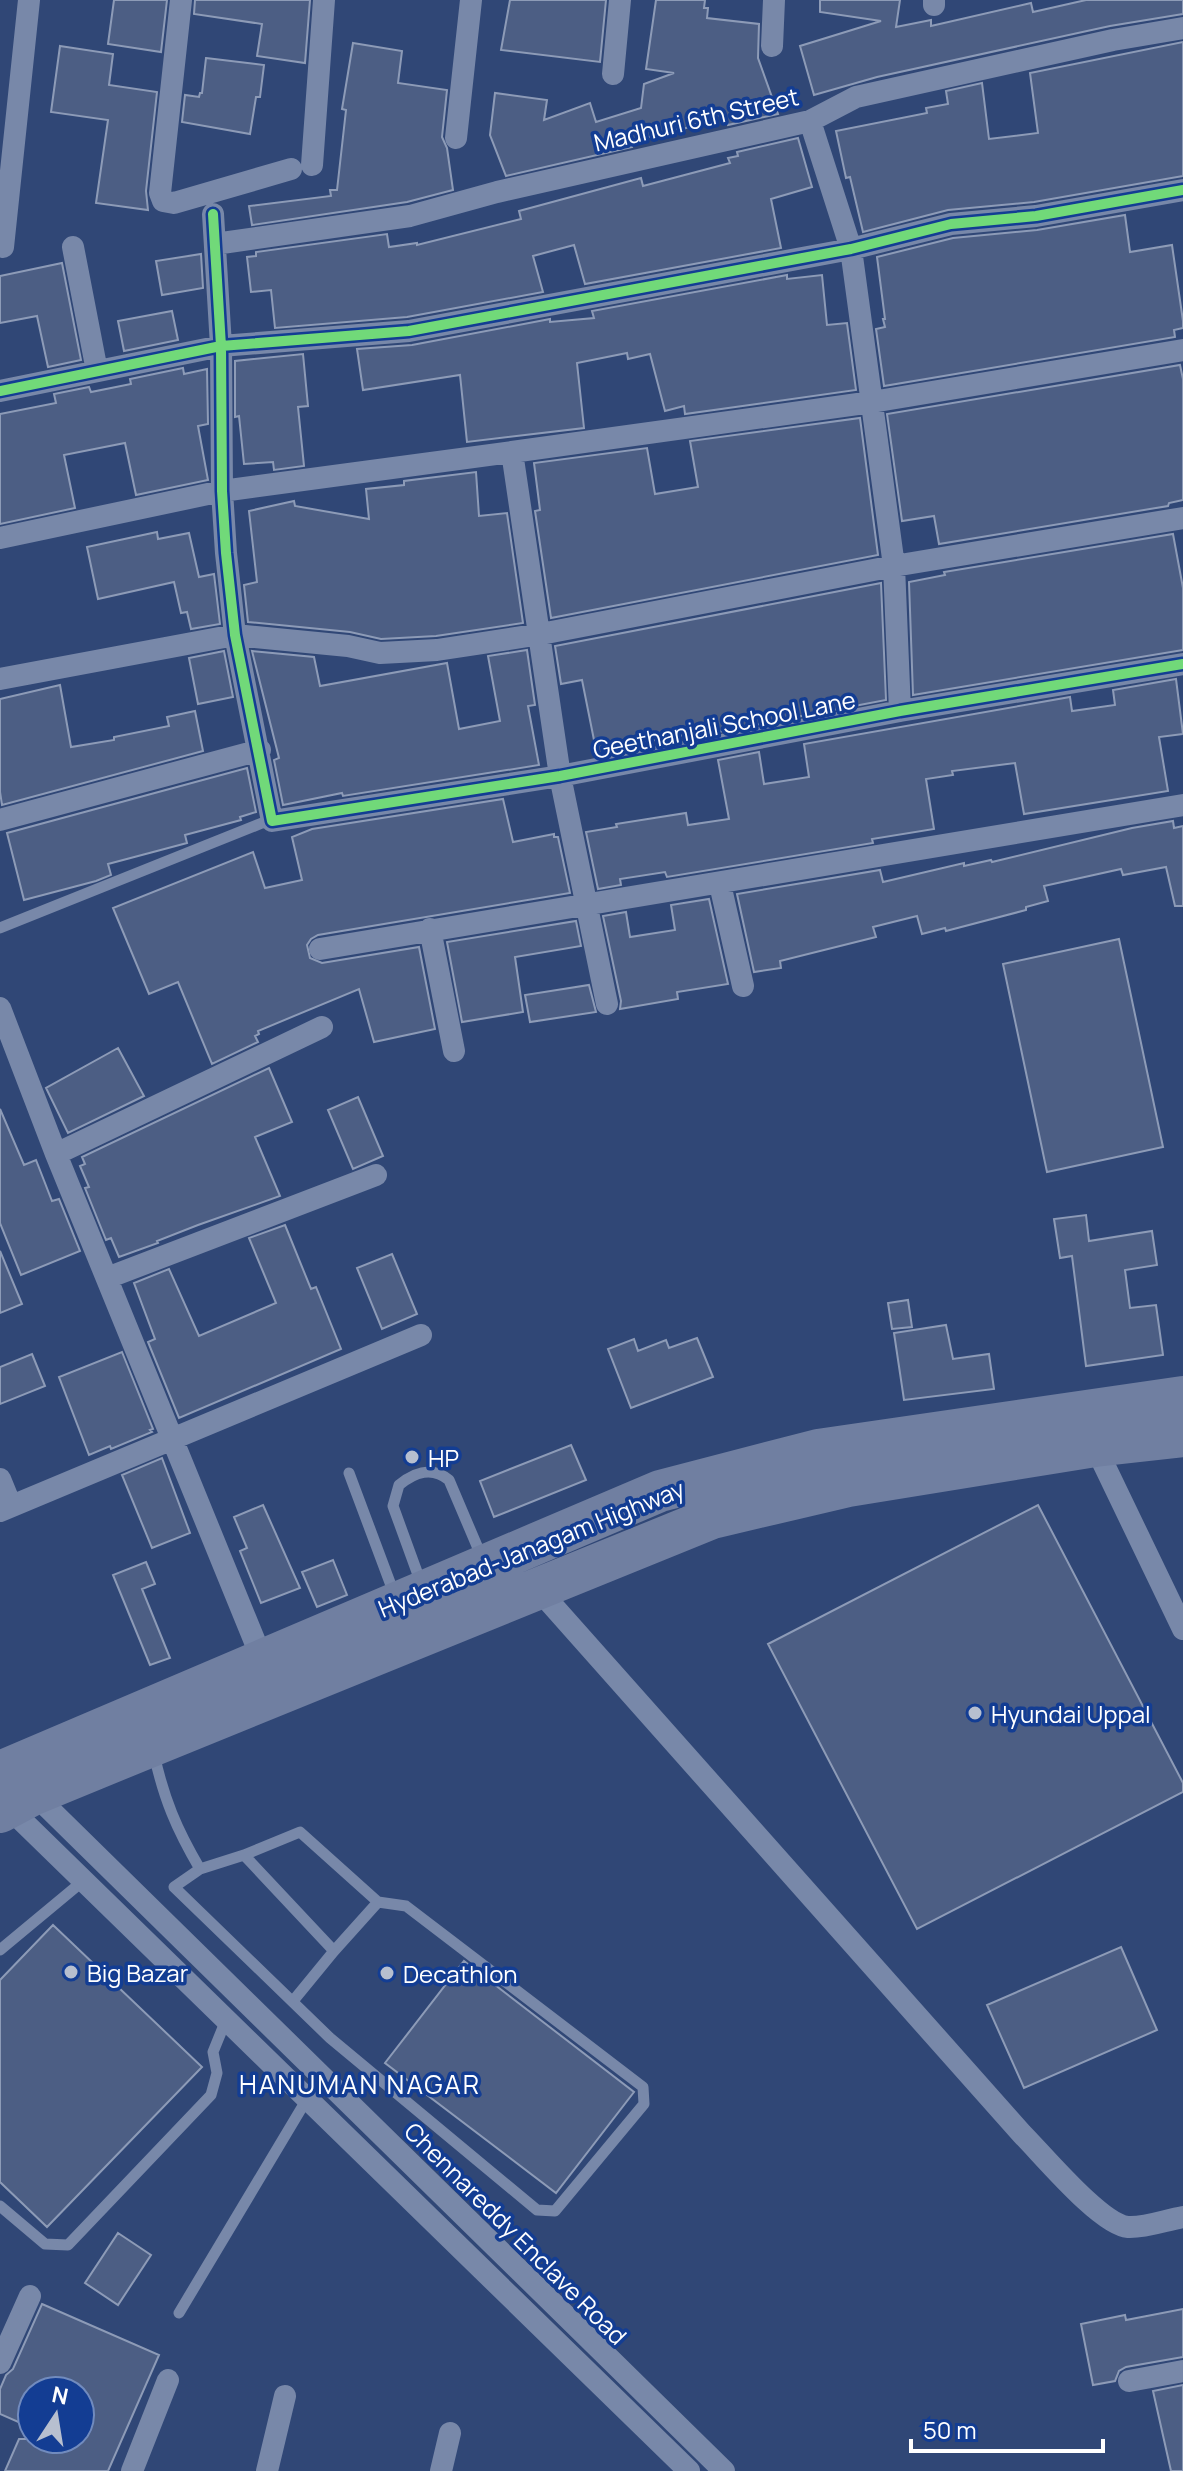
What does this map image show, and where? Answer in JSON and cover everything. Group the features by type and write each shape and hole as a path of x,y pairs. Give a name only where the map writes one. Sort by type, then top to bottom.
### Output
{"highway":[{"name":"Hyderabad-Janagam Highway","path":"11,1797 151,1746 712,1518 848,1486 1183,1397"},
{"name":"Hyderabad-Janagam Highway","path":"11,1797 262,1659 660,1491 818,1450 1030,1438 1095,1446 1183,1436"}],"street":[{"path":"3,247 29,0"},
{"path":"181,0 160,193 163,201 174,203 301,167 324,0"},
{"path":"456,138 471,0"},
{"path":"613,74 620,0"},
{"path":"772,46 774,0"},
{"name":"Madhuri 6th Street","path":"215,244 410,216 497,192 810,121 856,97 1113,40 1183,28"},
{"path":"810,121 851,249 894,566 900,711"},
{"path":"0,391 221,346 409,331 851,249 951,224 1036,216 1183,190"},
{"path":"213,214 221,346 222,491 235,635 272,821"},
{"path":"73,247 97,371"},
{"path":"0,538 222,491 872,402 1183,350"},
{"path":"512,452 560,776 607,1004"},
{"path":"0,679 235,635 348,646 380,653 437,650 541,634 894,566 1183,518"},
{"name":"Geethanjali School Lane","path":"272,821 560,776 900,711 1183,664"},
{"path":"0,820 260,750"},
{"path":"320,949 1183,805"},
{"path":"720,884 743,986"},
{"path":"430,929 454,1051"},
{"path":"1,1014 262,1659"},
{"path":"56,1154 322,1027"},
{"path":"107,1278 376,1175"},
{"path":"0,1479 6,1508 421,1335"},
{"path":"1095,1446 1183,1629"},
{"path":"537,1588 1022,2134 1099,2212 1114,2223 1129,2227 1183,2217"},
{"name":"Chennareddy Enclave Road","path":"11,1797 83,1881 684,2469"},
{"name":"Chennareddy Enclave Road","path":"11,1797 724,2471"},
{"path":"0,2363 30,2296"},
{"path":"1129,2381 1183,2371"},
{"path":"132,2471 168,2380"},
{"path":"267,2471 285,2396"},
{"path":"441,2471 450,2433"},
{"path":"684,2469 697,2447"}],"lane":[{"path":"0,928 272,821"},
{"path":"411,1596 393,1506 399,1485 418,1473 430,1471 449,1480 486,1565"},
{"path":"349,1473 411,1596"},
{"path":"151,1746 165,1801 200,1869"},
{"path":"300,1832 378,1902 406,1906 643,2087 644,2104 555,2211 537,2210 330,2038 174,1887 200,1869 300,1832"},
{"path":"244,1855 334,1951"},
{"path":"0,1950 83,1881"},
{"path":"293,2001 378,1902"},
{"path":"0,2206 45,2244 68,2245 211,2095 217,2073 213,2052 226,2020"},
{"path":"179,2313 307,2099"}],"building":[{"path":"114,0 167,0 161,52 108,44"},
{"path":"195,0 310,0 305,63 257,56 262,24 194,14"},
{"path":"510,0 606,0 600,62 501,50"},
{"path":"656,0 705,0 707,18 759,24 758,58 778,114 728,125 724,113 681,130 631,142 632,147 506,176 490,135 495,93 547,100 544,120 590,103 596,122 641,108 644,84 674,73 646,69"},
{"path":"820,0 900,0 896,27 931,20 931,26 1031,3 1033,12 1086,0 1183,0 1183,14 1110,26 877,77 814,95 800,46 881,21 820,12"},
{"path":"1183,42 1183,176 1034,202 948,210 863,232 850,177 846,178 836,131 927,113 926,108 948,104 946,91 982,83 989,139 1038,133 1030,73"},
{"path":"353,43 402,51 398,83 447,90 442,137 447,148 453,190 407,202 252,225 249,206 331,196 330,190 337,190 346,110 342,109"},
{"path":"60,46 113,54 109,85 157,92 146,191 148,210 96,203 108,120 51,112"},
{"path":"206,58 264,65 260,97 256,97 250,134 182,122 185,95 199,97 202,93"},
{"path":"798,138 812,187 771,199 781,248 585,284 574,245 533,256 543,292 407,317 275,328 271,290 251,292 247,257 256,256 256,252 387,234 389,247 417,245 521,219 519,211 641,178 643,186 730,163 728,158 738,156 737,152"},
{"path":"1125,215 1130,252 1172,245 1183,321 1183,328 1174,330 1175,337 884,386 876,329 885,327 877,257 953,238 1037,230"},
{"path":"201,254 203,288 162,295 156,261"},
{"path":"62,263 81,360 48,367 37,316 0,323 0,276"},
{"path":"787,275 787,279 822,275 827,325 847,323 856,390 685,414 684,406 665,411 650,354 628,359 627,353 577,363 584,428 467,442 460,375 363,390 357,349 412,345 550,319 550,322 594,318 592,311"},
{"path":"172,311 178,340 124,351 118,321"},
{"path":"303,354 308,406 298,407 304,466 274,470 273,462 244,464 239,416 235,417 235,361"},
{"path":"1180,365 1183,379 1183,500 1169,503 1168,506 939,544 934,516 902,521 887,414"},
{"path":"183,368 184,374 207,369 208,424 198,426 208,480 136,495 125,443 64,455 75,508 0,524 0,414 56,403 54,394 89,387 91,392 131,384 130,379"},
{"path":"860,418 878,555 551,618 535,511 540,510 534,463 647,448 655,494 698,487 690,441"},
{"path":"476,472 479,516 507,513 523,623 436,636 381,639 350,632 248,622 244,585 257,582 249,511 294,501 295,506 369,519 366,489"},
{"path":"157,532 158,539 189,533 199,577 214,574 220,624 191,629 187,612 181,613 174,582 98,599 87,547"},
{"path":"1173,534 1183,588 1183,650 913,695 909,582 945,575 944,572"},
{"path":"881,583 886,700 697,736 696,733 644,742 645,746 597,755 582,680 561,684 555,646"},
{"path":"527,650 535,705 528,706 539,765 343,796 342,793 283,805 274,760 279,758 252,651 314,657 320,686 447,663 459,729 500,721 488,656"},
{"path":"224,651 233,697 198,704 189,658"},
{"path":"1176,679 1183,734 1159,737 1168,791 1024,814 1015,763 952,771 953,775 926,779 934,829 872,839 873,843 667,877 665,872 620,879 621,885 598,889 586,832 686,813 688,825 729,819 718,760 759,752 764,784 809,777 804,744 1070,697 1072,711 1115,705 1113,690"},
{"path":"60,685 71,747 169,726 167,717 195,711 203,751 2,805 0,699"},
{"path":"247,768 256,812 240,817 241,820 185,835 187,843 108,864 111,875 96,881 24,900 7,833"},
{"path":"503,799 513,842 554,834 558,837 570,893 318,935 307,945 310,958 322,963 419,947 435,1029 374,1042 359,989 258,1031 259,1034 255,1036 258,1042 212,1064 178,982 149,994 113,908 253,852 265,888 302,880 292,837 312,829"},
{"path":"1173,821 1174,828 1183,826 1183,906 1175,906 1166,867 1123,875 1121,869 1044,886 1048,901 1026,907 1026,910 946,931 945,928 922,934 917,916 873,927 876,937 780,961 781,968 754,972 737,894 880,870 883,882 964,863 964,866 992,862"},
{"path":"709,899 728,984 677,992 678,999 620,1009 621,1001 603,916 626,912 630,937 675,930 671,905"},
{"path":"576,921 581,946 515,957 523,1012 462,1022 447,942"},
{"path":"1119,939 1163,1147 1047,1172 1003,964"},
{"path":"589,985 596,1012 530,1022 525,995"},
{"path":"118,1048 144,1096 68,1133 46,1088"},
{"path":"269,1068 292,1122 255,1137 280,1196 119,1257 111,1238 106,1240 85,1188 89,1187 80,1166 85,1164 82,1157"},
{"path":"358,1097 383,1156 353,1169 328,1110"},
{"path":"0,1109 24,1165 36,1160 52,1201 59,1199 80,1251 21,1275 0,1223"},
{"path":"1086,1215 1089,1241 1152,1231 1157,1265 1125,1270 1130,1308 1156,1305 1163,1355 1086,1366 1072,1256 1060,1258 1054,1219"},
{"path":"285,1225 311,1289 316,1287 341,1349 179,1418 148,1342 155,1339 134,1283 169,1269 199,1336 276,1303 249,1238"},
{"path":"0,1251 22,1304 0,1313"},
{"path":"392,1254 417,1314 382,1329 357,1268"},
{"path":"908,1300 912,1327 892,1329 888,1303"},
{"path":"946,1325 953,1359 989,1354 994,1389 904,1400 894,1333"},
{"path":"697,1338 713,1377 631,1408 608,1349 634,1339 638,1351 666,1340 669,1348"},
{"path":"122,1352 153,1429 111,1449 110,1446 89,1455 59,1377"},
{"path":"32,1354 45,1386 0,1404 0,1367"},
{"path":"571,1445 586,1480 494,1517 480,1481"},
{"path":"162,1458 190,1533 152,1548 122,1475"},
{"path":"263,1505 300,1588 261,1603 240,1551 247,1548 234,1517"},
{"name":"Hyundai Uppal","path":"1038,1505 1183,1783 1183,1792 917,1929 768,1644"},
{"path":"333,1560 347,1595 317,1607 302,1572"},
{"path":"146,1562 155,1584 142,1589 170,1658 150,1665 113,1575"},
{"path":"53,1925 202,2067 47,2227 0,2182 0,1980"},
{"path":"1121,1947 1157,2030 1024,2088 987,2005"},
{"path":"464,1961 634,2092 556,2193 385,2063"},
{"path":"118,2233 151,2255 118,2305 85,2283"},
{"path":"42,2304 159,2355 108,2471 5,2471 16,2446 16,2455 96,2455 96,2375 16,2375 16,2421 0,2414 0,2389 6,2375 13,2369"},
{"path":"1183,2309 1183,2357 1126,2367 1119,2371 1115,2381 1093,2385 1081,2324 1125,2315 1126,2320"},
{"path":"1183,2385 1183,2471 1171,2471 1153,2391"}],"cycle path":[{"path":"0,391 221,346 409,331 851,249 951,224 1036,216 1183,190"},
{"path":"213,214 221,346 222,491 226,553 235,635 272,821 560,776 900,711 1183,664"}],"place":[{"name":"HP","path":"412,1457"},
{"name":"Hyundai Uppal","path":"975,1713"},
{"name":"Big Bazar","path":"71,1972"},
{"name":"Decathlon","path":"387,1973"}],"district":[{"name":"HANUMAN NAGAR","path":"360,2084"}]}
